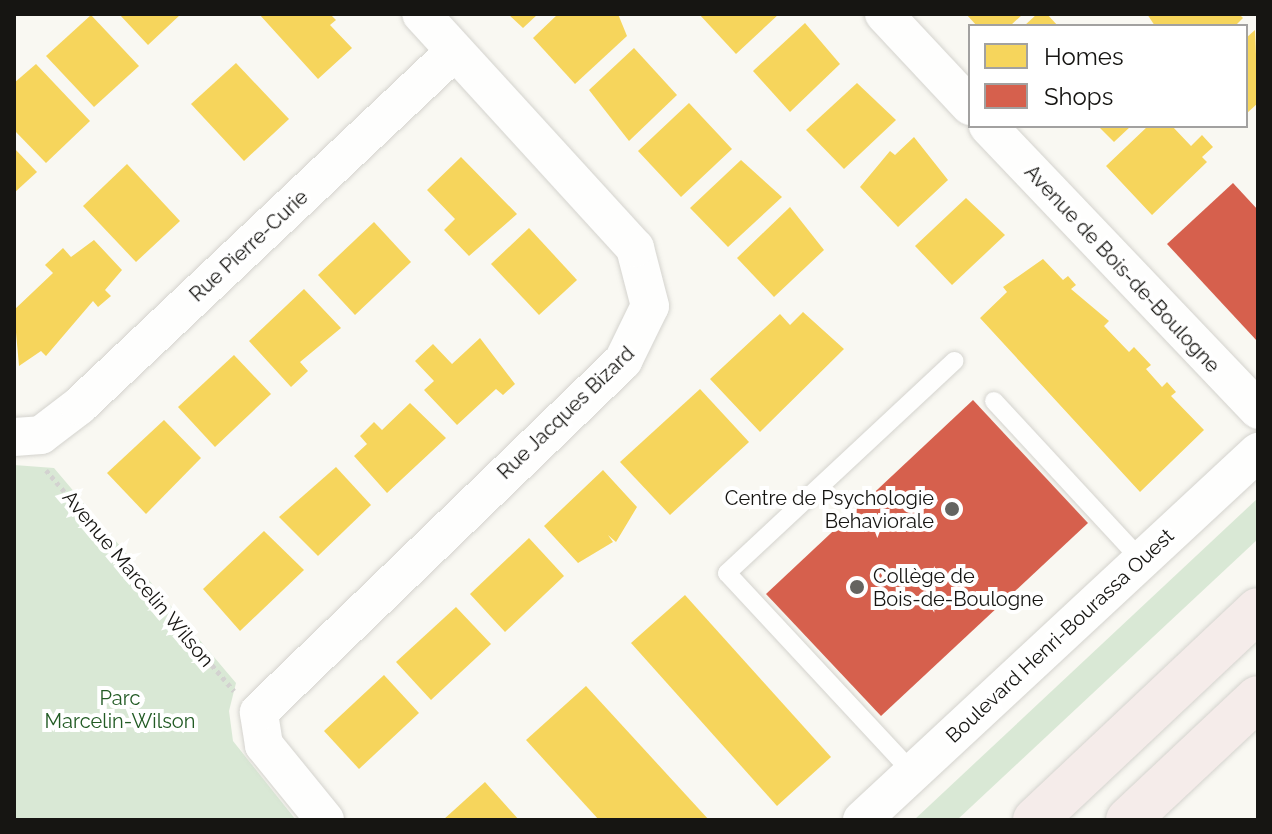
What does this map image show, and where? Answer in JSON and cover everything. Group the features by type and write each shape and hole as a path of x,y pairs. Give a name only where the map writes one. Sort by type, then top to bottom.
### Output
{"main road":[{"path":"1035,820 1258,610"},
{"path":"1128,820 1258,698"}],"street":[{"name":"Rue Jacques Bizard","path":"247,698 624,360 648,318 649,282 635,248 453,53 421,14"},
{"path":"884,14 968,104"},
{"name":"Rue Pierre-Curie","path":"33,447 453,53"},
{"name":"Avenue de Bois-de-Boulogne","path":"990,128 1258,410"},
{"name":"Boulevard Henri-Bourassa Ouest","path":"862,820 1258,452"},
{"path":"247,698 258,735 325,820"}],"lane":[{"path":"913,773 727,573 954,361"},
{"path":"994,401 1142,561"}],"path":[{"name":"Avenue Marcelin Wilson","path":"33,447 247,698"}],"green space":[{"name":"Parc Marcelin-Wilson","path":"14,465 54,468 236,683 229,711 233,741 296,820 14,820"},
{"path":"1258,498 1258,539 957,820 914,820"}],"building: Homes":[{"path":"119,14 181,14 148,45"},
{"path":"259,14 330,14 336,20 330,25 352,48 318,79"},
{"path":"508,14 538,14 523,28"},
{"path":"558,14 618,14 627,36 575,84 533,38"},
{"path":"699,14 779,14 736,54"},
{"path":"966,14 1023,14 1012,24 975,24"},
{"path":"1037,14 1047,14 1056,24 1026,24"},
{"path":"1147,14 1239,14 1243,18 1237,24 1154,24"},
{"path":"91,15 139,66 94,107 46,56"},
{"path":"805,23 840,64 790,112 753,71"},
{"path":"1255,30 1258,103 1248,112 1248,36"},
{"path":"634,48 677,95 629,141 589,90"},
{"path":"236,63 289,119 244,161 191,104"},
{"path":"36,64 90,121 46,163 14,130 14,83"},
{"path":"857,83 896,120 844,169 806,130"},
{"path":"689,103 732,149 681,197 638,151"},
{"path":"1100,128 1129,128 1114,142"},
{"path":"1146,128 1174,128 1191,146 1202,135 1213,147 1202,157 1207,162 1152,215 1106,166"},
{"path":"914,137 948,180 898,227 860,187 890,151 895,155"},
{"path":"14,148 37,172 14,193"},
{"path":"461,157 517,214 469,256 444,230 455,219 427,190"},
{"path":"741,160 782,197 728,247 690,208"},
{"path":"127,164 180,221 136,262 83,206"},
{"path":"966,198 1005,235 952,285 915,246"},
{"path":"790,207 824,250 774,297 737,258"},
{"path":"374,222 411,262 355,315 318,275"},
{"path":"529,228 577,280 539,315 491,264"},
{"path":"94,240 122,270 105,290 111,296 98,307 93,301 46,356 41,351 19,366 14,310 53,273 45,265 63,248 71,257"},
{"path":"1043,259 1063,280 1068,276 1076,285 1071,289 1109,321 1104,326 1129,352 1134,347 1151,365 1146,369 1162,387 1167,382 1176,392 1171,396 1204,430 1140,492 980,318 1007,292 1003,287"},
{"path":"304,289 341,328 300,362 308,371 291,387 249,341"},
{"path":"803,312 844,349 760,432 710,379 780,314 790,325"},
{"path":"480,338 515,384 503,395 496,389 457,425 424,390 434,381 415,361 433,344 452,364"},
{"path":"234,355 271,394 215,447 178,407"},
{"path":"700,389 749,442 670,515 620,462"},
{"path":"410,403 446,438 387,493 354,456 367,444 360,436 374,422 382,430"},
{"path":"164,420 201,458 146,514 107,473"},
{"path":"336,467 371,505 318,556 279,517"},
{"path":"603,470 637,507 616,542 608,535 613,542 578,563 544,526"},
{"path":"264,531 304,570 240,631 203,589"},
{"path":"529,538 564,576 505,632 470,594"},
{"path":"685,595 831,757 777,806 631,643"},
{"path":"456,607 491,644 431,700 396,662"},
{"path":"384,675 419,713 359,769 324,731"},
{"path":"586,686 709,820 599,820 526,740"},
{"path":"485,782 519,820 443,820"}],"building: Shops":[{"path":"1233,183 1258,210 1258,342 1167,244"},
{"path":"973,400 1088,523 881,716 766,594"}],"place":[{"name":"Centre de Psychologie Behaviorale","path":"952,509"},
{"name":"Collège de Bois-de-Boulogne","path":"857,587"}]}
